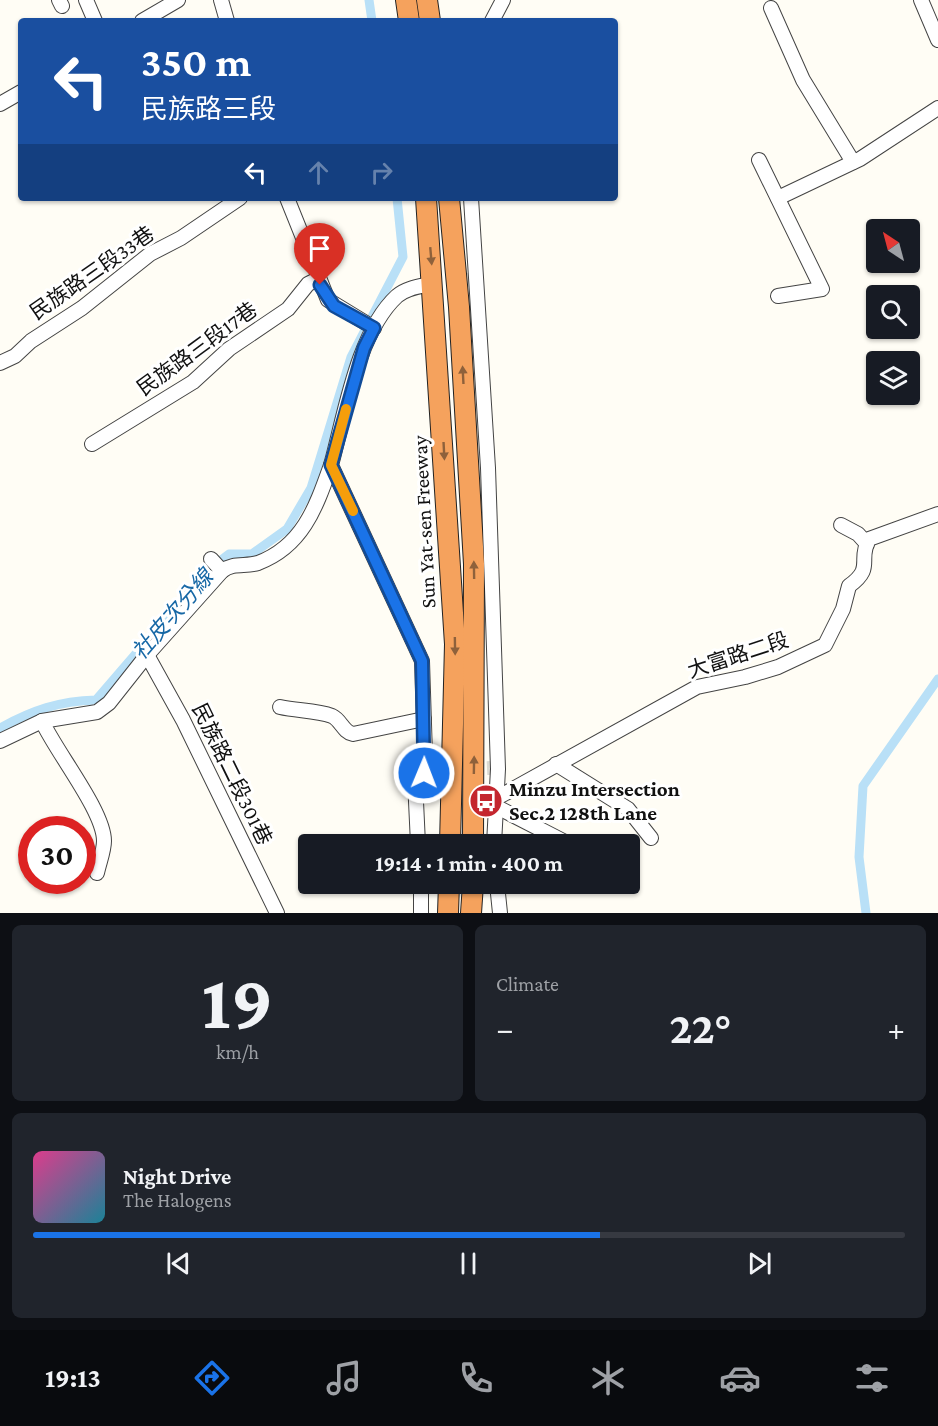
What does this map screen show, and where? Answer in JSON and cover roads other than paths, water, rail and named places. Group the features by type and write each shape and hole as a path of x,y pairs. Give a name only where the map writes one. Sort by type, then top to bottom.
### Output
{"highway":[{"path":"406,0 409,18"},
{"path":"427,0 430,18"},
{"name":"Sun Yat-sen Freeway","path":"426,201 455,644 450,834"},
{"path":"449,201 459,307 474,564 473,834"},
{"path":"448,913 449,894"},
{"path":"471,913 472,894"}],"street":[{"path":"86,0 94,18"},
{"path":"147,18 178,0"},
{"path":"221,0 226,18"},
{"path":"494,18 503,0"},
{"path":"921,0 938,40"},
{"path":"771,8 803,80 853,162"},
{"path":"0,104 18,94"},
{"path":"778,198 853,162 938,108"},
{"path":"759,160 822,289 778,296"},
{"name":"民族路三段33巷","path":"0,363 15,356 31,342 82,308 150,254 181,238 236,201"},
{"path":"288,201 328,300 369,325"},
{"path":"471,201 488,468 494,834"},
{"name":"民族路三段17巷","path":"92,444 193,382 229,349 288,309 308,284 318,279"},
{"path":"0,741 42,721 97,712 110,703 217,566 254,564 269,558 302,532 315,511 331,465 369,325 397,296 409,288 426,285"},
{"path":"331,465 422,661 424,773"},
{"path":"841,525 858,534 867,544 869,539 880,533 938,514"},
{"name":"大富路二段","path":"495,802 556,764 698,687 778,667 825,645 843,609 849,586 861,579 867,544"},
{"name":"民族路二段301巷","path":"147,655 183,720 277,913"},
{"path":"280,707 305,713 320,713 336,718 347,733 353,734 424,719"},
{"path":"42,721 52,743 92,806 101,828 104,841 97,873"},
{"path":"418,834 415,780 424,773 443,769 430,762 425,755"},
{"path":"556,764 628,809 651,838"},
{"path":"495,802 526,824 548,834"},
{"path":"421,894 421,913"},
{"path":"498,894 501,913"}],"waterway":[{"name":"社皮次分線","path":"369,0 372,18"},
{"name":"社皮次分線","path":"0,728 46,708 70,702 96,700 208,570 229,554 252,554 287,529 311,488 351,357 403,257 397,201"},
{"path":"866,913 859,857 863,786 938,679"}],"tunnel":[{"path":"426,285 476,279"},
{"path":"466,769 490,768"}],"place":[{"name":"Minzu Intersection Sec.2 128th Lane","path":"486,801"}]}
